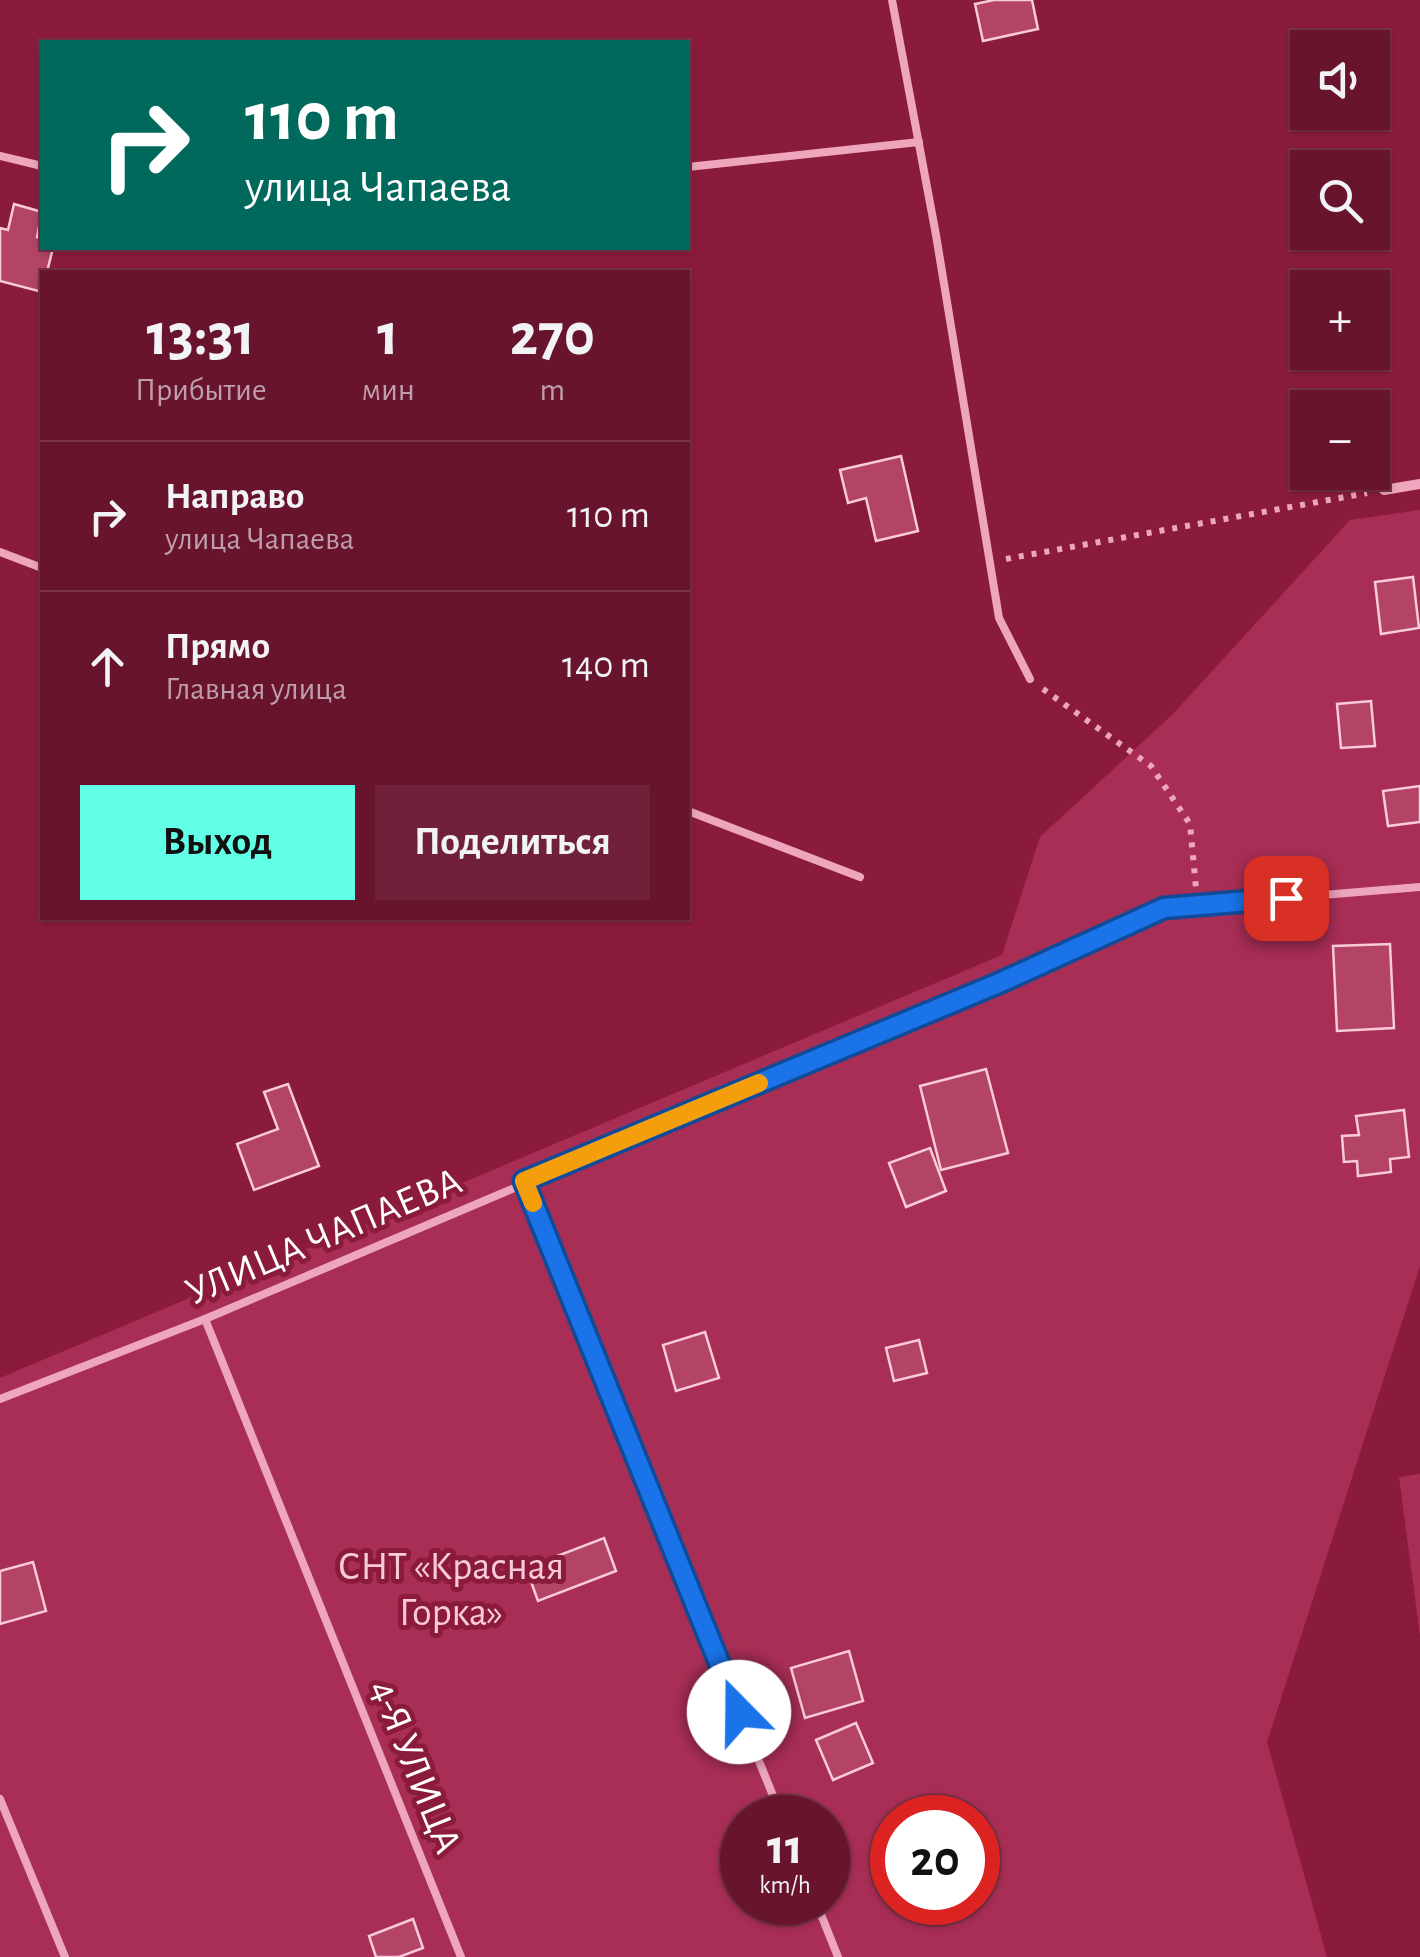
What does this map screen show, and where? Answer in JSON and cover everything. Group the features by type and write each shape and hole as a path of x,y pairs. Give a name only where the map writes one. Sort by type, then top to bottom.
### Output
{"street":[{"path":"1390,489 1420,484"}],"lane":[{"path":"892,0 999,618 1030,678"},
{"path":"690,167 919,142"},
{"path":"0,156 40,166"},
{"path":"0,552 40,567"},
{"path":"690,813 860,876"},
{"path":"1198,906 1420,887"},
{"name":"УЛИЦА ЧАПАЕВА","path":"0,1399 204,1320 524,1181 999,983 1164,908 1198,906"},
{"path":"524,1181 773,1795"},
{"name":"4-Я УЛИЦА","path":"204,1320 461,1957"},
{"path":"0,1799 65,1957"},
{"path":"825,1925 838,1957"}],"path":[{"path":"990,562 1384,490"},
{"path":"1030,678 1094,729 1151,766 1190,824 1198,906"}],"green space":[{"name":"СНТ «Красная Горка»","path":"1420,510 1420,1266 1267,1742 1327,1957 0,1957 0,1378 1002,955 1040,837 1173,714 1350,520"},
{"path":"1420,1474 1420,1636 1399,1477"}],"building":[{"path":"1032,0 1038,29 983,41 975,4"},
{"path":"14,204 40,211 40,250 52,250 48,270 40,270 40,291 0,281 0,228 8,230"},
{"path":"901,456 918,531 876,541 866,498 848,503 840,470"},
{"path":"1413,577 1419,628 1381,634 1375,582"},
{"path":"1371,701 1375,746 1341,748 1337,704"},
{"path":"1420,786 1420,822 1388,826 1383,791"},
{"path":"1390,944 1394,1028 1337,1031 1333,946"},
{"path":"986,1069 1008,1153 941,1170 920,1086"},
{"path":"288,1084 319,1166 254,1190 237,1144 278,1129 264,1092"},
{"path":"1404,1110 1409,1157 1390,1159 1391,1172 1358,1176 1357,1161 1344,1162 1342,1136 1359,1135 1356,1116"},
{"path":"930,1148 946,1191 906,1207 889,1163"},
{"path":"705,1332 719,1378 676,1391 663,1345"},
{"path":"919,1340 927,1373 894,1381 886,1348"},
{"path":"604,1538 616,1571 538,1601 526,1568"},
{"path":"33,1562 46,1611 0,1624 0,1571"},
{"path":"849,1651 863,1701 805,1718 791,1668"},
{"path":"856,1723 873,1763 833,1780 816,1740"},
{"path":"413,1919 423,1948 399,1957 376,1957 369,1936"}],"slow traffic":[{"path":"533,1203 524,1181 759,1083"}],"route":[{"path":"739,1712 524,1181 999,983 1164,908 1286,898"}]}
